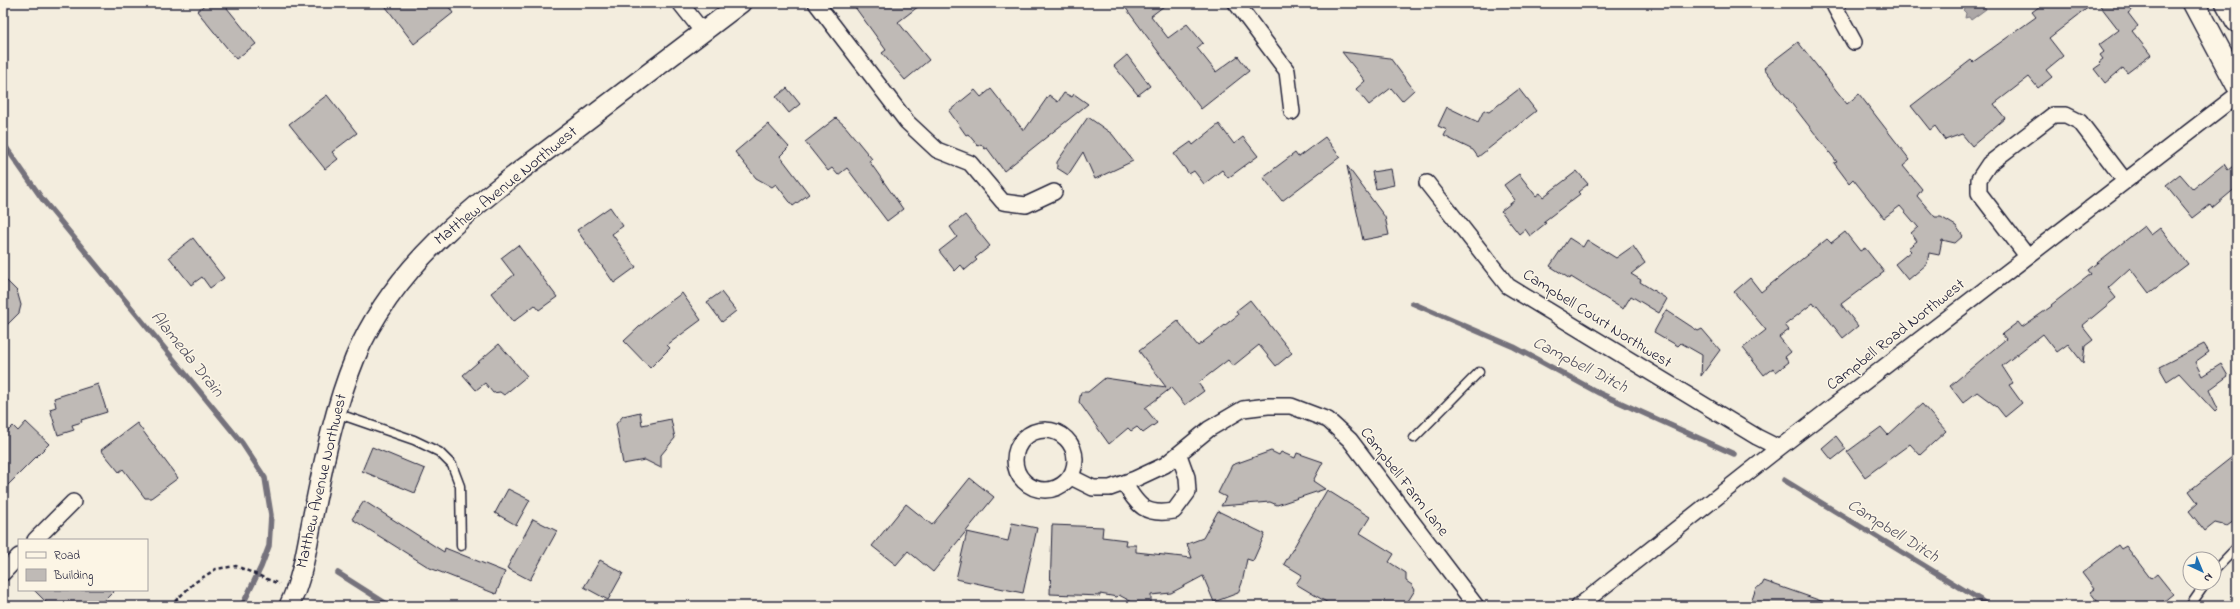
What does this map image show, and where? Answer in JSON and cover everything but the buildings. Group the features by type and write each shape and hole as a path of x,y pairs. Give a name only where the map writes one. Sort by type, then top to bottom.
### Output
{"main road":[{"path":"2194,3 2237,84"},
{"path":"2227,3 2237,21"}],"street":[{"path":"680,3 703,32"},
{"name":"Matthew Avenue Northwest","path":"289,606 301,575 336,413 356,356 372,325 397,286 425,253 454,224 518,172 741,3"},
{"path":"816,3 907,122 937,150 970,163 1003,202 1026,206 1054,192"},
{"path":"1236,3 1287,71 1292,112"},
{"path":"1840,3 1835,7 1854,42"},
{"name":"Campbell Road Northwest","path":"1579,606 1779,448 2237,95"},
{"path":"2027,256 1979,193 1979,179 1989,164 2041,124 2053,115 2066,115 2080,122 2125,181"},
{"name":"Campbell Court Northwest","path":"1427,183 1508,286 1756,438 1779,448"},
{"name":"Campbell Farm Lane","path":"1071,477 1093,488 1110,488 1124,484 1166,465 1209,429 1243,409 1268,406 1291,406 1328,420 1350,440 1476,606"},
{"path":"1045,430 1055,432 1067,439 1073,448 1076,458 1075,467 1071,477 1066,482 1052,490 1036,489 1027,484 1016,469 1016,455 1023,440 1029,435 1045,430"},
{"path":"1124,484 1136,504 1148,511 1162,514 1174,511 1188,492 1187,477 1178,455"},
{"path":"36,539 73,502"},
{"path":"3,573 18,557"}],"lane":[{"path":"1414,438 1479,372"},
{"path":"336,413 414,440 439,452 452,464 460,486 461,546"},
{"path":"2222,563 2237,547"},
{"path":"2190,606 2200,591"}],"path":[{"path":"170,606 194,583 216,569 236,566 276,582"}],"shaded area":[{"path":"1972,3 1987,4 1984,6 1986,9 1971,20 1969,17 1965,18 1966,13 1963,10"}],"waterway":[{"name":"Alameda Drain","path":"3,143 43,200 242,443 265,478 271,515 269,546 261,567 242,606"},
{"name":"Campbell Ditch","path":"1412,303 1514,347 1599,393 1734,454"},
{"name":"Campbell Ditch","path":"1784,480 1979,599 1988,606"},
{"path":"338,573 390,606"}]}
